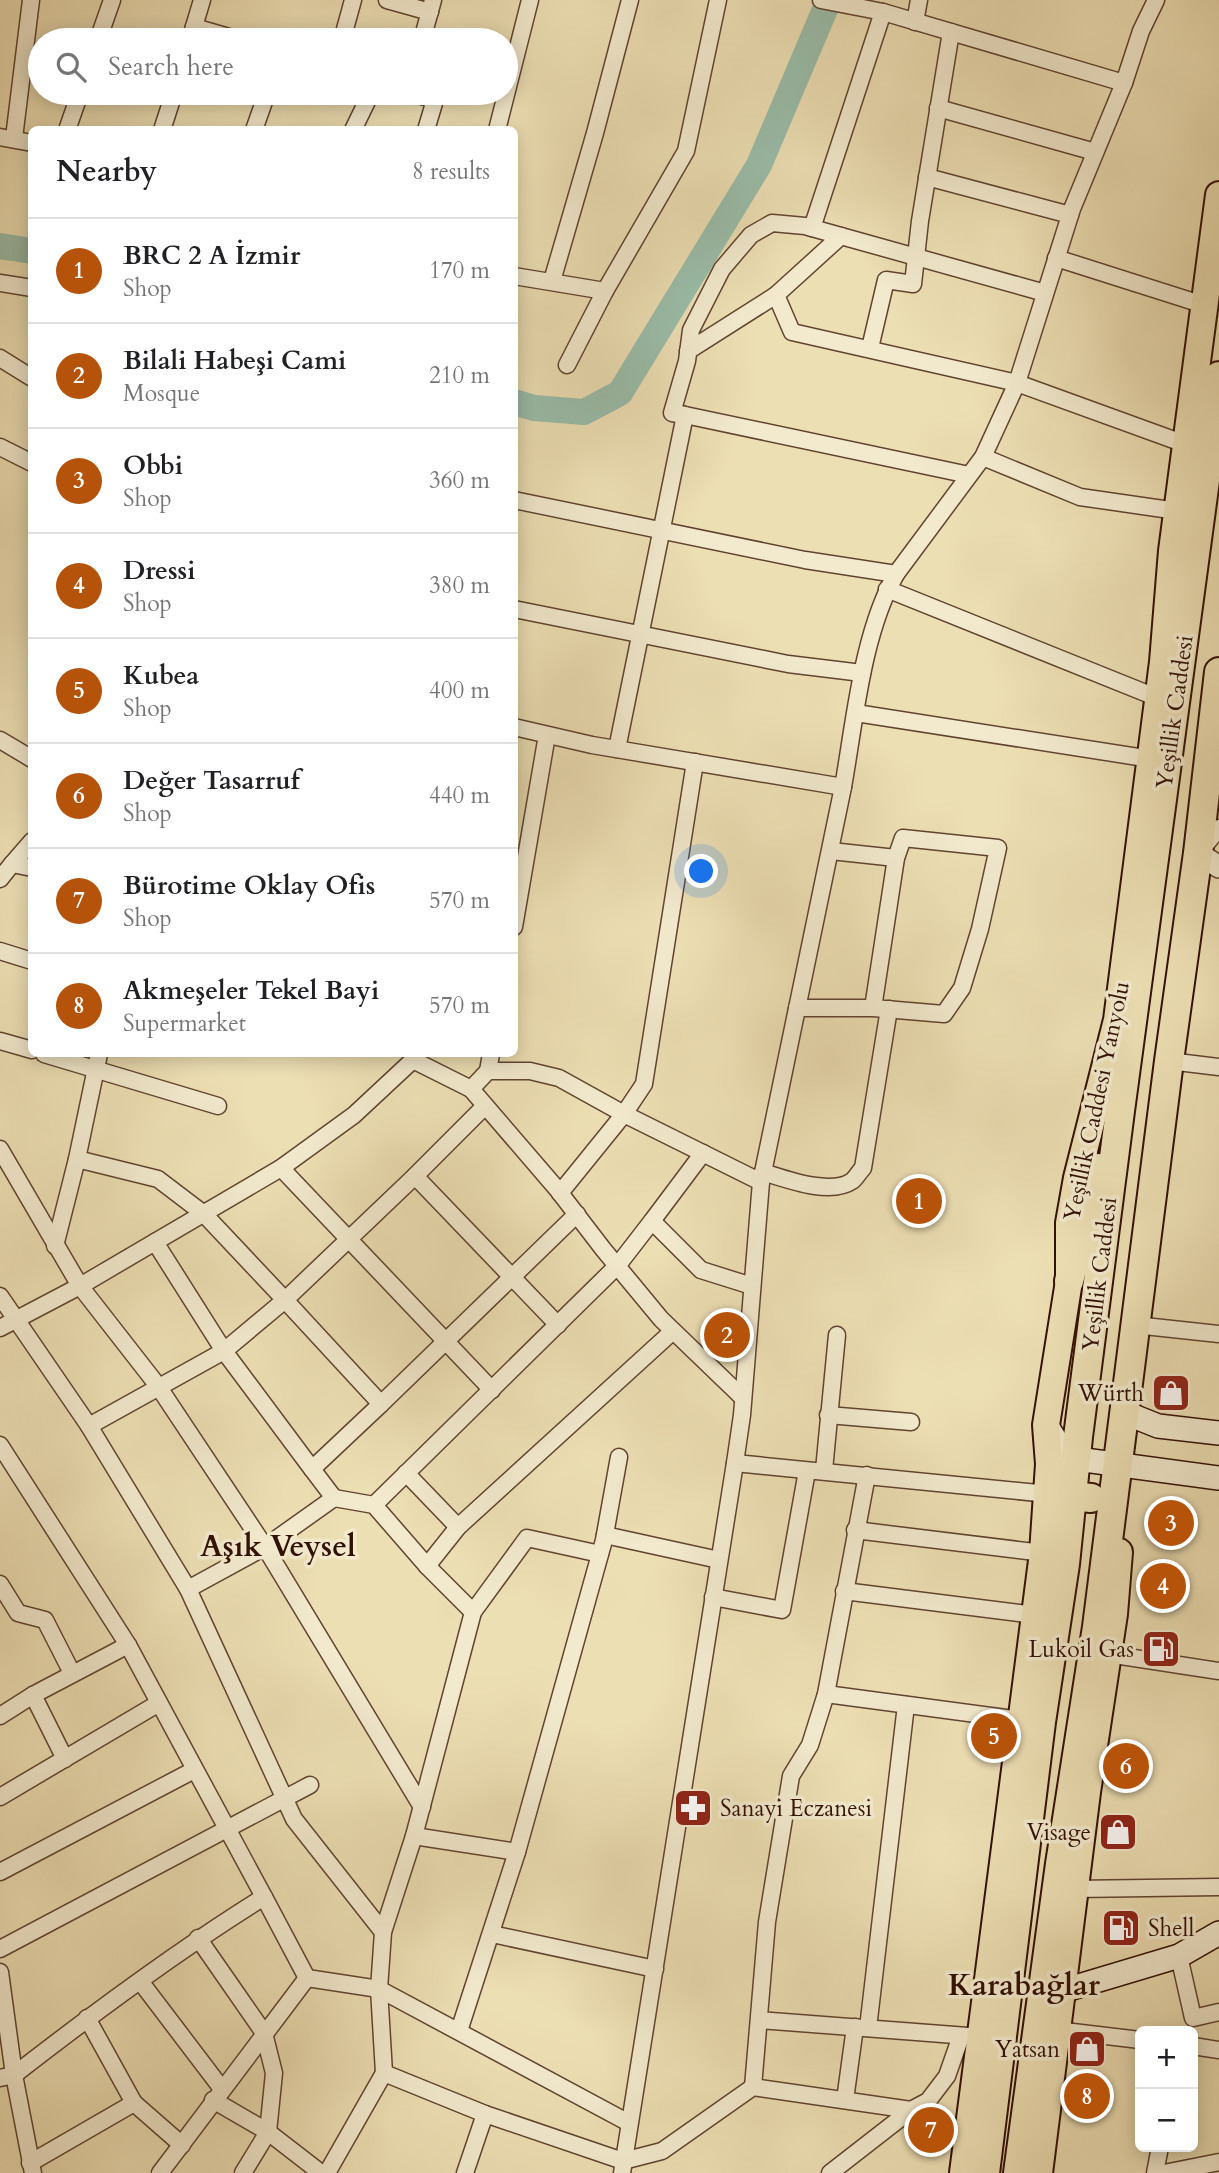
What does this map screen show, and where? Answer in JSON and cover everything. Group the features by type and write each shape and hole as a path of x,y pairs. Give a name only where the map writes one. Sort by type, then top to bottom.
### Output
{"highway":[{"name":"Yeşillik Caddesi","path":"985,2173 1041,1722 1065,1564 1060,1495 1077,1459 1120,1111 1219,376"},
{"name":"Yeşillik Caddesi","path":"1018,2173 1060,1864 1116,1519 1135,1325 1169,1061 1209,860 1219,672"},
{"path":"1069,1281 1106,1137 1120,1111"},
{"path":"1060,1495 1100,1500 1116,1519"}],"main road":[{"name":"Yeşillik Caddesi Yanyolu","path":"963,2173 971,2037 1021,1720 1043,1553 1060,1495 1049,1464 1046,1425 1069,1281 1069,1223 1080,1166 1117,1020 1151,759 1185,444 1219,195"},
{"path":"1129,1405 1158,1426 1219,1433"},
{"path":"1046,1425 1058,1444 1077,1459 1219,1478"},
{"path":"1039,2173 1074,1889 1108,1654 1116,1519"},
{"path":"1062,1991 1179,1956 1219,1933"}],"street":[{"path":"28,142 7,137 31,0"},
{"path":"102,28 112,0"},
{"path":"194,28 202,0"},
{"path":"345,28 353,0"},
{"path":"387,0 431,6 425,28"},
{"path":"518,47 530,0"},
{"path":"552,281 630,0"},
{"path":"567,365 686,151 718,0"},
{"path":"821,0 883,12 1124,83"},
{"path":"915,22 919,0"},
{"path":"622,2167 656,1969 735,1463 762,1177 831,851 862,673 887,589 983,457 1017,383 1070,215 1124,83 1141,31 1156,0"},
{"path":"812,228 883,12"},
{"path":"870,348 886,280 913,284 950,32"},
{"path":"68,126 76,105"},
{"path":"163,126 170,105"},
{"path":"255,126 263,105"},
{"path":"355,126 365,105"},
{"path":"427,126 434,105"},
{"path":"498,126 503,105"},
{"path":"938,108 1095,152"},
{"path":"927,177 1070,215"},
{"path":"969,475 672,413 691,330 722,269 751,235 772,223 812,228 1045,293"},
{"path":"688,351 776,295 841,236"},
{"path":"1056,258 1204,305"},
{"path":"518,277 606,291"},
{"path":"0,283 28,287"},
{"path":"776,295 792,332 1017,383 1185,444"},
{"path":"0,358 28,376"},
{"path":"617,749 685,415"},
{"path":"0,447 28,461"},
{"path":"983,457 1080,497 1177,511"},
{"path":"518,501 805,560 896,574"},
{"path":"887,589 1158,698"},
{"path":"518,610 788,664 862,673"},
{"path":"856,713 1151,759"},
{"path":"518,728 617,749 843,787"},
{"path":"518,888 522,849 547,734"},
{"path":"0,740 28,758"},
{"path":"560,1193 624,1114 644,1084 695,762"},
{"path":"1209,860 1219,828"},
{"path":"488,1071 530,1071 559,1079 703,1153 762,1177 836,1187 852,1181 863,1168 881,1009 897,858 903,838 998,848 980,929 962,988 944,1014 881,1009 797,1008"},
{"path":"0,879 28,846"},
{"path":"831,851 897,858"},
{"path":"12,864 28,867"},
{"path":"0,951 28,960"},
{"path":"0,1041 28,1049"},
{"path":"70,1057 97,1060 218,1106"},
{"path":"0,1328 80,1286 281,1168 354,1115 408,1057 471,1089 673,1331 743,1398"},
{"path":"471,1089 488,1071 490,1057"},
{"path":"55,1246 97,1060"},
{"path":"1169,1061 1219,1067"},
{"path":"89,1426 224,1351 285,1300 349,1240 485,1106"},
{"path":"0,1149 80,1286 158,1386 265,1547 422,1807"},
{"path":"374,1505 618,1265 703,1153"},
{"path":"77,1158 158,1179 204,1214 381,1404"},
{"path":"281,1168 492,1390"},
{"path":"415,1176 558,1325"},
{"path":"312,1469 577,1214"},
{"path":"652,1221 702,1270 752,1286"},
{"path":"155,1242 224,1351 334,1498 374,1505 427,1566 474,1612"},
{"path":"0,1296 89,1426 188,1589 294,1819 383,1932"},
{"path":"1135,1325 1219,1334"},
{"path":"427,1566 458,1527 673,1331"},
{"path":"824,1470 837,1335"},
{"path":"828,1415 911,1422"},
{"path":"0,1445 128,1645 307,1978"},
{"path":"459,2031 517,1852 605,1535 619,1457"},
{"path":"735,1463 1060,1495"},
{"path":"713,1597 782,1610 807,1471"},
{"path":"406,1473 458,1527"},
{"path":"753,2087 767,1922 791,1776 810,1745 826,1694 867,1475"},
{"path":"188,1589 265,1547 334,1498"},
{"path":"855,1530 1043,1553"},
{"path":"605,1535 719,1560"},
{"path":"327,2173 384,2073 379,1989 383,1932 414,1836 474,1612 527,1538 600,1554"},
{"path":"0,1584 18,1613 45,1620 72,1673"},
{"path":"844,1591 1035,1615"},
{"path":"0,1716 72,1673 128,1645"},
{"path":"1108,1654 1219,1671"},
{"path":"826,1694 1021,1720"},
{"path":"33,1695 65,1759"},
{"path":"0,1797 159,1703"},
{"path":"845,2101 861,2028 906,1705"},
{"path":"0,1872 194,1770"},
{"path":"0,1949 310,1785"},
{"path":"414,1836 517,1852"},
{"path":"1074,1889 1219,1887"},
{"path":"7,2077 198,1938 264,1897"},
{"path":"492,1934 656,1969"},
{"path":"198,1938 264,2033 274,2073 268,2132 243,2173"},
{"path":"1179,1956 1193,2018 1219,2012"},
{"path":"0,1972 7,2077 32,2168 134,2103"},
{"path":"307,1978 379,1989 629,2123"},
{"path":"160,2173 307,1978"},
{"path":"140,1981 218,2095 321,2173"},
{"path":"87,2018 134,2103 182,2145"},
{"path":"760,2020 971,2037 928,2101 911,2110 847,2167 830,2173"},
{"path":"1056,2030 1135,2039"},
{"path":"1198,2047 1219,2050"},
{"path":"384,2073 622,2167 662,2151 753,2087 911,2110"},
{"path":"465,2173 485,2113"},
{"path":"1155,2173 1159,2152"},
{"path":"1164,2173 1219,2162"}],"waterway":[{"path":"518,403 534,408 584,412 620,393 759,165 829,0"},
{"path":"0,246 28,250"}],"place":[{"name":"BRC 2 A İzmir","path":"919,1201"},
{"name":"Bilali Habeşi Cami","path":"727,1335"},
{"name":"Würth","path":"1171,1393"},
{"name":"Obbi","path":"1171,1523"},
{"name":"Dressi","path":"1163,1586"},
{"name":"Lukoil Gas","path":"1161,1649"},
{"name":"Kubea","path":"994,1736"},
{"name":"Değer Tasarruf","path":"1126,1766"},
{"name":"Sanayi Eczanesi","path":"693,1808"},
{"name":"Visage","path":"1118,1832"},
{"name":"Shell","path":"1121,1928"},
{"name":"Yatsan","path":"1087,2049"},
{"name":"Akmeşeler Tekel Bayi","path":"1087,2096"},
{"name":"Bürotime Oklay Ofis","path":"931,2130"}],"district":[{"name":"Aşık Veysel","path":"278,1546"},
{"name":"Karabağlar","path":"1024,1985"}]}
